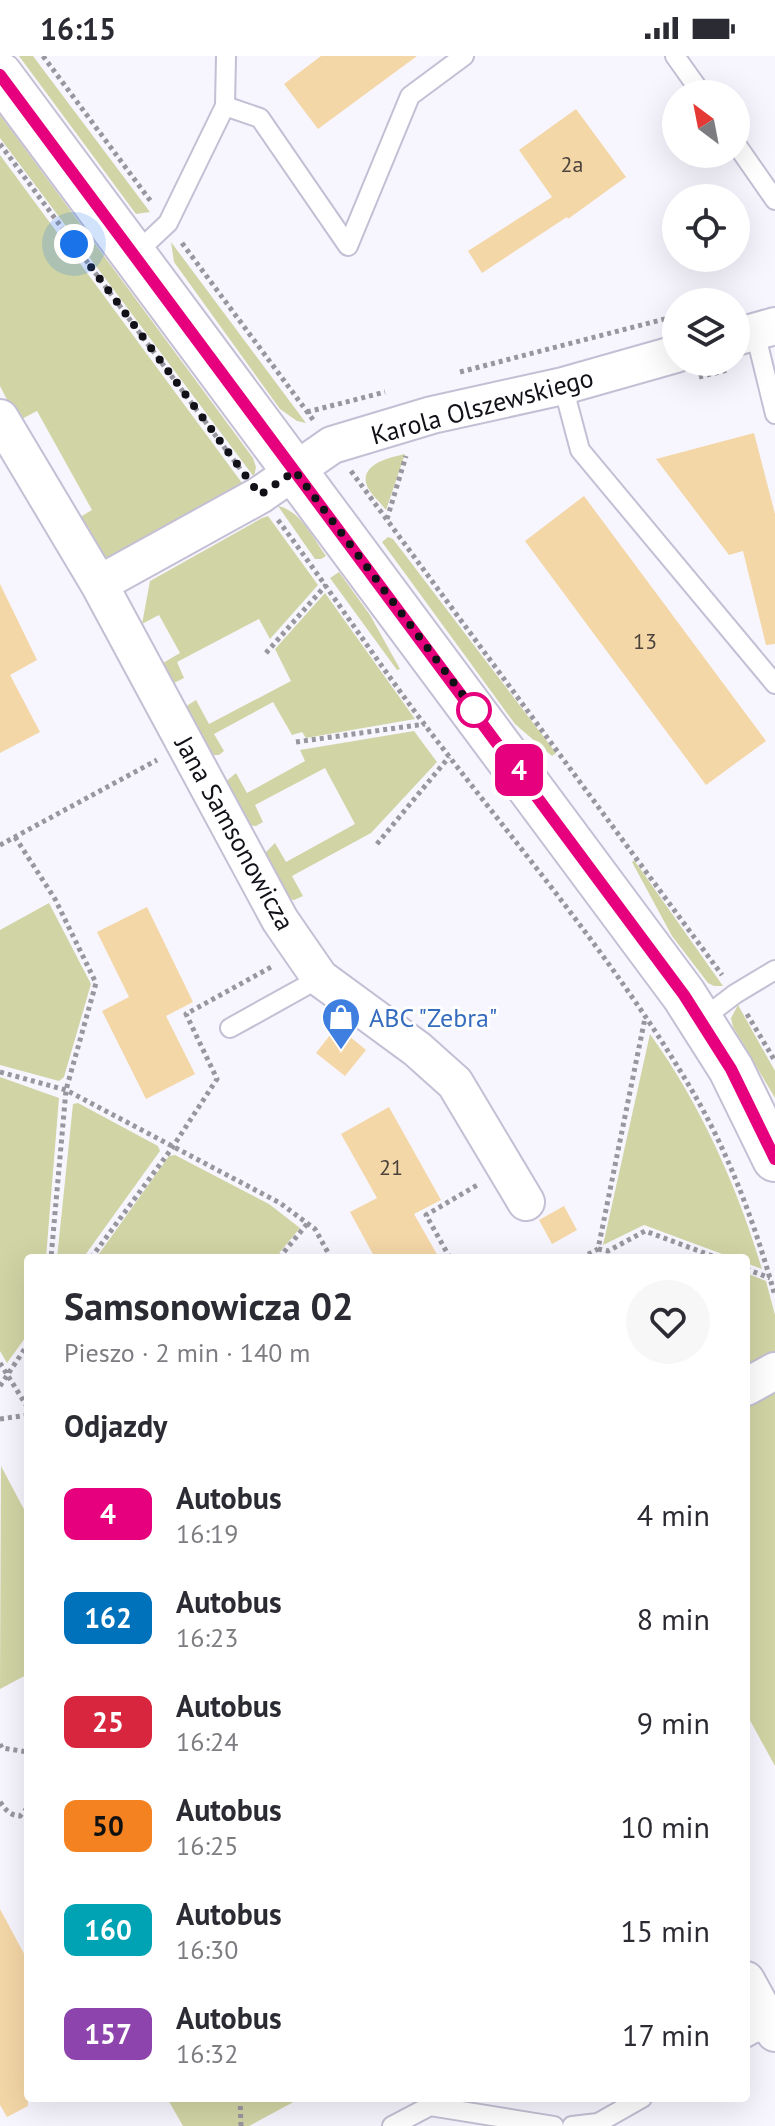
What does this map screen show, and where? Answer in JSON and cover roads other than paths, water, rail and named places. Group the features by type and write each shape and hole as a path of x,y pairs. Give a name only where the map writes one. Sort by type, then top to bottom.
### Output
{"street":[{"path":"0,75 134,255 277,483 491,733 701,1020 731,1069 775,1159"},
{"name":"Karola Olszewskiego","path":"99,584 277,483 332,445 432,415 563,386 662,358"},
{"name":"Jana Samsonowicza","path":"0,418 99,584 313,982 417,1049 455,1083 526,1202"},
{"path":"750,1385 775,1371"},
{"path":"750,1987 775,2032"}],"lane":[{"path":"134,255 168,223 225,106 226,56"},
{"path":"225,106 260,118 348,246 410,96 464,56"},
{"path":"675,56 692,80"},
{"path":"750,164 775,200"},
{"path":"755,332 775,414"},
{"path":"563,386 580,450 775,684"},
{"path":"701,1020 735,994 775,970"},
{"path":"230,1028 313,982"},
{"path":"750,2036 775,2032"},
{"path":"572,2126 598,2123 635,2102"},
{"path":"392,2126 430,2106 554,2126"}],"place":[{"name":"ABC \"Zebra\"","path":"341,1051"}]}
